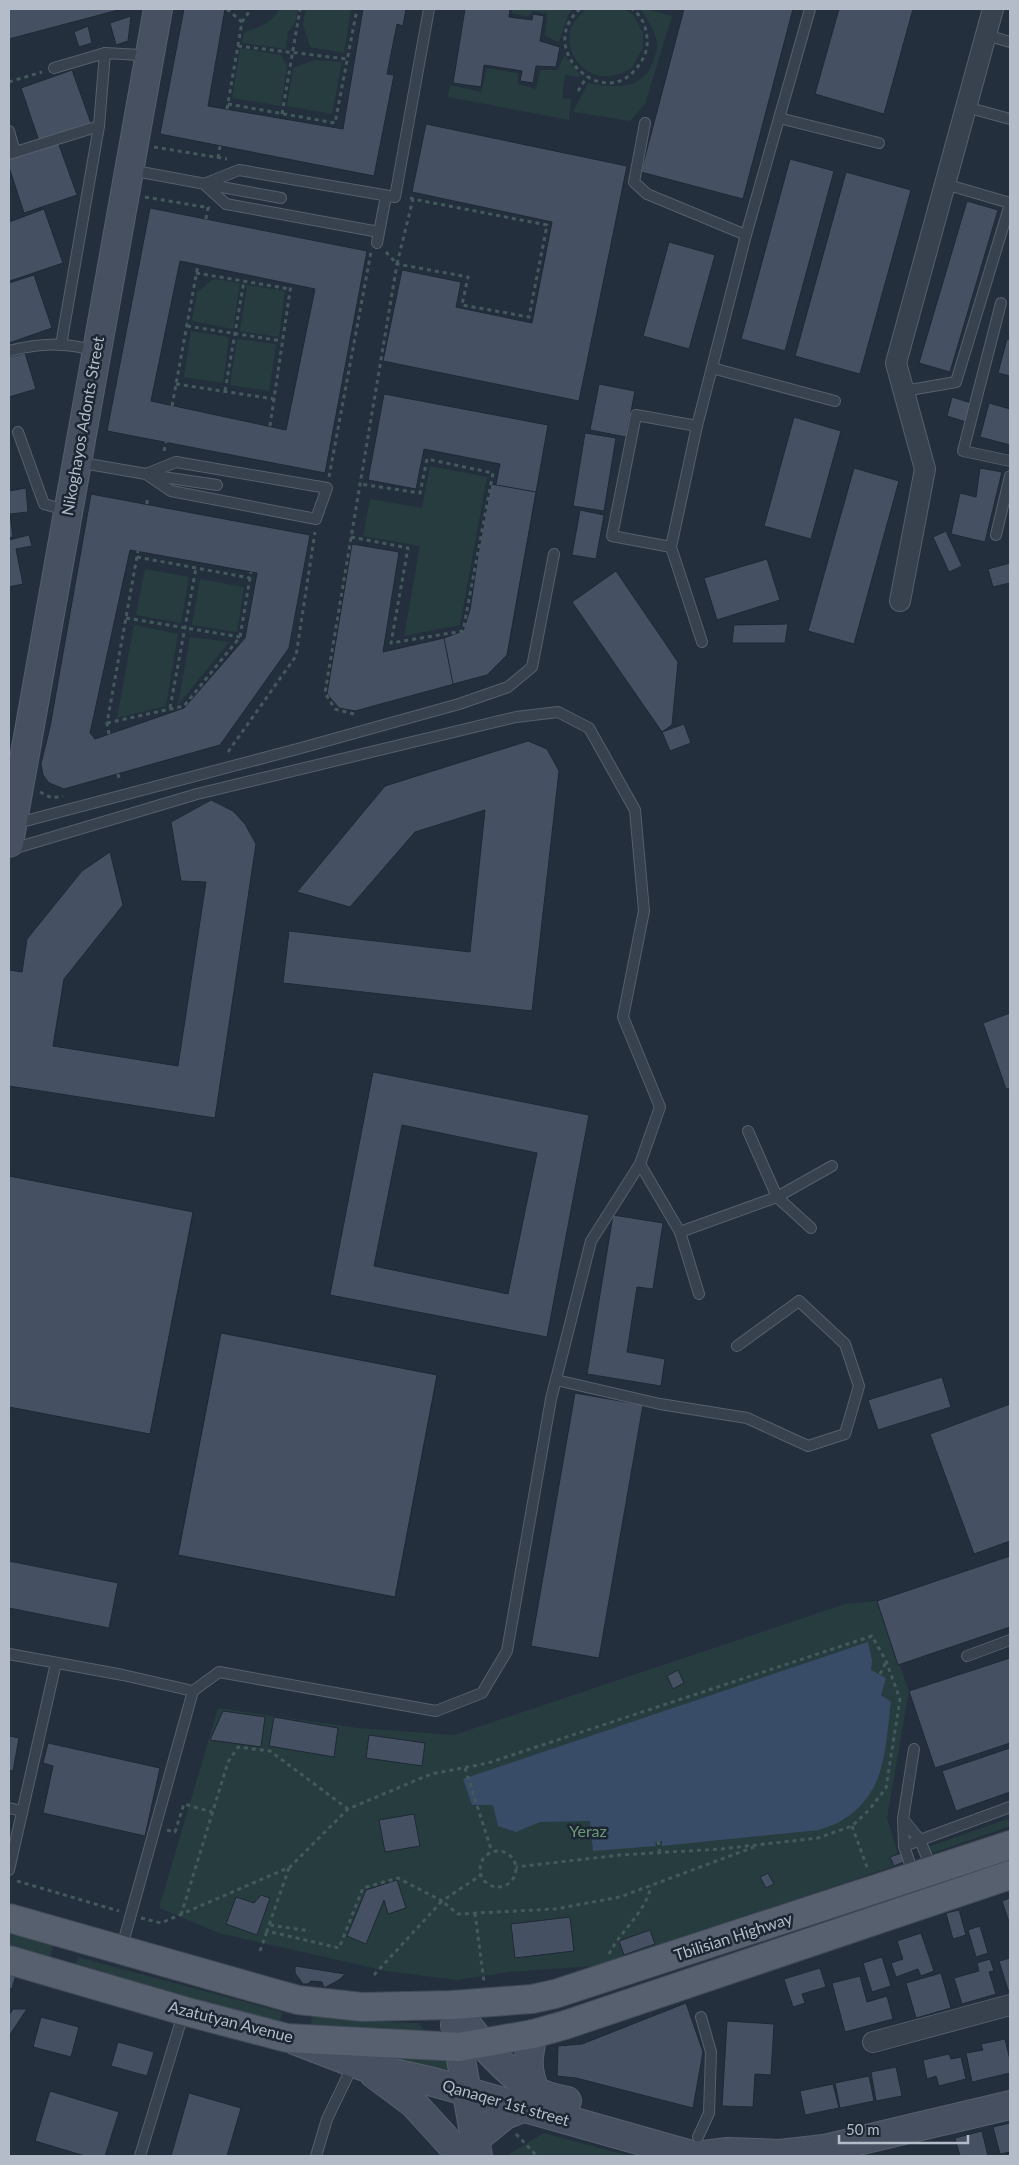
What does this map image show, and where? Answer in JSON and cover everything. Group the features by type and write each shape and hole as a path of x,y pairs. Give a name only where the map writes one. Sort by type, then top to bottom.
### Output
{"main road":[{"name":"Tbilisian Highway","path":"452,2005 532,1999 555,1994 1010,1845"},
{"name":"Tbilisian Highway","path":"470,2045 534,2034 565,2025 1010,1875"},
{"path":"9,1918 298,2000 362,2007 452,2005"},
{"path":"61,1976 72,1937"},
{"name":"Azatutyan Avenue","path":"9,1960 184,2011 287,2038 470,2045"},
{"path":"287,2038 298,2000"}],"street":[{"name":"Nikoghayos Adonts Street","path":"124,169 140,55 149,9"},
{"name":"Nikoghayos Adonts Street","path":"10,836 71,461 81,348 124,169 158,9"},
{"path":"900,601 925,469 896,362 993,9"},
{"name":"Nikoghayos Adonts Street","path":"9,777 58,508 71,461"},
{"path":"452,2005 470,2045 466,2092 473,2148"},
{"path":"873,2042 1010,2005"},
{"path":"473,2148 534,2034"},
{"name":"Qanaqer 1st street","path":"524,2109 530,2080 527,2060 534,2034"},
{"name":"Qanaqer 1st street","path":"287,2038 358,2065 433,2082 695,2156 737,2154 780,2155 824,2149 1010,2105"},
{"name":"Qanaqer 1st street","path":"470,2045 513,2073 524,2109"},
{"path":"358,2065 413,2103 455,2149 473,2148 505,2115 524,2109"},
{"name":"Qanaqer 1st street","path":"524,2109 698,2137 737,2154"}],"lane":[{"path":"204,184 239,170 395,197 429,9"},
{"path":"702,642 671,547 697,426 746,235 810,9"},
{"path":"986,35 1010,42"},
{"path":"54,68 105,53 140,55"},
{"path":"9,351 35,344 81,348 105,53"},
{"path":"966,107 1010,119"},
{"path":"780,118 879,143"},
{"path":"645,123 634,182 639,188 647,194 746,235"},
{"path":"9,131 12,153 99,126"},
{"path":"124,169 281,198"},
{"path":"204,184 226,204 379,232"},
{"path":"904,391 956,382 1010,208 945,184"},
{"path":"374,246 379,232 386,196"},
{"path":"1001,303 963,451 1010,460"},
{"path":"712,368 835,401"},
{"path":"671,547 612,536 636,415 697,426"},
{"path":"18,432 44,504 58,508"},
{"path":"71,461 217,486"},
{"path":"176,462 327,488 316,518 171,491 146,474 176,462"},
{"path":"996,535 1010,476"},
{"path":"10,836 459,704 508,687 532,667 554,554"},
{"path":"10,836 198,794 516,717 558,712 589,728 635,810 644,911 623,1017 660,1107 640,1164 591,1241 556,1380 507,1651 482,1693 436,1711 219,1672 193,1691 121,1951"},
{"path":"748,1131 777,1197 811,1228"},
{"path":"640,1164 680,1232 699,1294"},
{"path":"680,1232 777,1197 832,1166"},
{"path":"556,1380 660,1404 747,1418 808,1446 845,1434 859,1386 846,1344 799,1301 737,1346"},
{"path":"967,1656 1010,1640"},
{"path":"9,1654 193,1691"},
{"path":"9,1870 56,1663"},
{"path":"914,1749 903,1819 904,1846 923,1874"},
{"path":"904,1846 1010,1807"},
{"path":"9,1808 22,1812"},
{"path":"903,1819 920,1840 923,1874"},
{"path":"140,2156 184,2011"},
{"path":"698,2137 709,2112 711,2052 701,2017"},
{"path":"316,2156 327,2119 358,2065"}],"path":[{"path":"227,9 242,22"},
{"path":"227,109 242,22 251,9"},
{"path":"282,114 300,9"},
{"path":"228,104 336,123 357,9"},
{"path":"580,9 574,14 567,26 565,39 567,52 572,64 587,77 608,82 622,79 633,72 642,62 647,49 647,35 643,22 632,9"},
{"path":"238,46 347,59"},
{"path":"9,82 54,68"},
{"path":"578,91 587,77"},
{"path":"318,125 319,120"},
{"path":"218,158 220,146"},
{"path":"396,189 413,199 547,225 529,317 462,305 468,277 397,264"},
{"path":"142,197 217,209"},
{"path":"354,714 335,709 325,693 397,264 413,199"},
{"path":"206,219 208,207"},
{"path":"327,488 374,246"},
{"path":"172,406 198,264"},
{"path":"196,273 290,289"},
{"path":"225,391 244,281"},
{"path":"270,426 291,284"},
{"path":"187,326 282,341"},
{"path":"176,384 274,398"},
{"path":"164,451 166,442"},
{"path":"351,537 408,548 392,643 463,631 493,473 426,459 420,493 360,484"},
{"path":"147,504 148,500"},
{"path":"221,754 230,752 296,656 316,518"},
{"path":"109,734 107,723 138,551"},
{"path":"137,557 250,578"},
{"path":"170,708 196,568"},
{"path":"107,723 184,706 240,637 251,572"},
{"path":"126,618 240,637"},
{"path":"118,774 120,782"},
{"path":"111,784 129,779"},
{"path":"39,791 52,798 68,794"},
{"path":"9,1878 161,1923 290,1867 348,1808 431,1774 488,1764 872,1636 886,1661 900,1699 886,1788 869,1810 852,1826 818,1838 721,1850 620,1855 516,1867"},
{"path":"880,1674 886,1661"},
{"path":"181,1915 228,1762 238,1747 270,1751 348,1808"},
{"path":"465,1768 492,1852"},
{"path":"176,1832 184,1804 212,1812"},
{"path":"852,1826 872,1878"},
{"path":"658,1841 660,1852"},
{"path":"267,1932 339,1948 363,1888 398,1878 442,1901 458,1914 555,1909 620,1897 759,1845"},
{"path":"500,1851 507,1854 513,1860 516,1867 513,1879 502,1886 490,1885 481,1875 483,1859 492,1852 500,1851"},
{"path":"260,1951 290,1867"},
{"path":"374,1975 442,1901 481,1875"},
{"path":"608,1961 616,1939 648,1899 652,1885"},
{"path":"475,1913 485,1986"},
{"path":"270,1925 310,1931"},
{"path":"524,2109 537,2156"}],"green space":[{"path":"279,9 298,9 295,23 288,32 286,49 242,43 244,32 269,21"},
{"path":"306,9 351,9 344,53 310,47 303,25"},
{"path":"512,9 573,9 568,15 559,42 545,36 547,13 533,11 528,17 512,13"},
{"path":"586,9 625,9 634,15 643,34 643,48 631,69 620,74 600,76 591,73 578,62 570,46 569,37 572,25"},
{"path":"640,9 650,9 672,16 645,104 630,121 573,112 588,83 608,86 627,85 644,77 650,69 657,50 656,39 651,25"},
{"path":"240,48 281,55 287,66 281,106 232,98"},
{"path":"564,55 580,75 579,77 565,75 562,98 571,99 569,120 448,97 450,85 481,92 487,68 518,73 518,84 536,89 540,70 558,70"},
{"path":"314,60 342,62 332,114 287,106 293,68"},
{"path":"214,279 240,283 233,329 192,321 197,292"},
{"path":"247,285 285,291 279,337 240,331"},
{"path":"191,331 229,337 223,383 184,377"},
{"path":"237,339 276,344 269,391 230,385"},
{"path":"430,466 487,477 460,625 404,636 420,546 363,536 370,499 422,508"},
{"path":"145,569 189,577 181,623 136,615"},
{"path":"200,579 244,587 237,632 192,625"},
{"path":"134,625 178,634 166,706 117,718"},
{"path":"190,637 229,642 178,705"},
{"name":"Yeraz","path":"877,1601 909,1691 887,1818 898,1854 891,1857 894,1866 607,1965 510,1972 457,1980 386,1971 219,1933 159,1908 218,1708 358,1728 454,1735 845,1604"},
{"path":"1010,1818 1010,1826 930,1854 928,1847"},
{"path":"9,1932 53,1946 50,1958 9,1945"},
{"path":"78,1957 282,2012 280,2022 75,1967"},
{"path":"312,2014 359,2021 418,2023 429,2034 311,2026"},
{"path":"451,2057 453,2080 383,2060"},
{"path":"544,2133 629,2156 506,2156"}],"water":[{"path":"868,1642 872,1661 871,1670 886,1678 881,1695 891,1702 885,1752 876,1782 869,1796 844,1819 832,1825 819,1830 662,1846 662,1841 655,1842 656,1846 593,1851 590,1821 540,1822 516,1832 498,1826 493,1805 472,1805 463,1779"}],"building":[{"path":"9,9 122,9 9,39"},
{"path":"184,9 225,9 208,106 343,129 363,9 406,9 403,26 397,24 387,74 394,75 374,176 160,134"},
{"path":"465,9 510,9 509,17 532,20 533,14 544,16 540,41 560,47 556,67 536,66 533,83 520,81 522,71 484,65 481,87 453,83"},
{"path":"684,9 793,9 743,199 641,172"},
{"path":"839,9 913,9 884,114 815,94"},
{"path":"131,16 128,41 116,45 110,23"},
{"path":"88,26 92,43 79,47 74,32"},
{"path":"72,70 91,123 39,141 21,88"},
{"path":"426,124 627,166 579,401 383,361 402,270 461,282 456,307 532,323 552,222 412,192"},
{"path":"58,142 77,195 24,213 9,167 9,159"},
{"path":"790,159 834,171 785,351 741,339"},
{"path":"846,172 911,190 860,374 795,356"},
{"path":"967,201 998,210 950,372 919,363"},
{"path":"150,208 367,251 325,473 107,431","holes":["180,261 315,289 286,430 151,401"]},
{"path":"44,209 63,263 10,281 9,222"},
{"path":"669,242 715,255 689,349 643,336"},
{"path":"34,275 52,328 9,343 9,283"},
{"path":"1007,339 1010,340 1010,376 998,373"},
{"path":"25,353 36,389 9,397 9,357"},
{"path":"599,384 635,391 626,437 590,430"},
{"path":"384,394 548,425 507,655 487,675 355,711 339,708 327,694 352,544 399,552 383,652 466,633 500,464 424,449 416,489 368,480"},
{"path":"952,397 971,403 966,422 947,416"},
{"path":"989,403 1010,409 1010,445 980,437"},
{"path":"794,417 841,431 811,539 764,526"},
{"path":"585,433 616,438 604,511 573,506"},
{"path":"854,468 899,481 854,644 808,631"},
{"path":"980,468 1002,472 985,542 951,534 960,493 976,497"},
{"path":"491,484 536,492 507,655 487,675 453,684 444,638 463,631 470,610"},
{"path":"26,488 28,512 10,514 13,537 9,538 9,491"},
{"path":"91,494 310,535 289,648 220,745 64,789 49,783 43,775 41,764 50,727","holes":["130,550 257,573 245,638 184,708 95,739 90,733"]},
{"path":"580,510 604,515 596,559 572,555"},
{"path":"946,531 962,566 949,572 933,537"},
{"path":"29,535 32,546 16,549 23,584 9,587 9,540"},
{"path":"767,559 780,600 717,620 704,578"},
{"path":"1010,563 1010,583 993,587 988,569"},
{"path":"616,571 678,662 672,725 662,732 572,602"},
{"path":"788,624 785,643 732,643 734,625"},
{"path":"684,724 691,743 670,751 662,732"},
{"path":"528,741 547,749 559,771 532,1011 283,983 289,931 470,952 485,810 415,832 350,907 297,892 385,786"},
{"path":"211,800 233,811 245,824 256,844 215,1118 9,1086 9,970 22,972 27,939 82,871 110,852 123,905 64,979 53,1046 178,1066 206,882 181,881 171,822"},
{"path":"1010,1013 1010,1088 1006,1089 983,1023"},
{"path":"373,1072 589,1115 547,1337 330,1295","holes":["402,1125 537,1153 508,1294 374,1266"]},
{"path":"9,1176 193,1212 150,1434 9,1407 9,1370 112,1391 140,1250 9,1223"},
{"path":"9,1176 193,1212 150,1434 9,1407"},
{"path":"613,1215 663,1223 653,1289 637,1287 627,1352 665,1359 661,1386 587,1374"},
{"path":"221,1333 437,1375 395,1597 178,1555","holes":["250,1385 385,1413 357,1554 222,1526"]},
{"path":"221,1333 437,1375 395,1597 178,1555"},
{"path":"942,1377 951,1407 878,1430 868,1400"},
{"path":"575,1393 643,1405 599,1658 531,1646"},
{"path":"1010,1404 1010,1541 974,1554 930,1434"},
{"path":"1010,1556 1010,1627 898,1665 877,1601"},
{"path":"9,1561 118,1583 109,1628 9,1608"},
{"path":"1010,1658 1010,1743 935,1768 909,1691"},
{"path":"678,1670 684,1683 673,1689 667,1676"},
{"path":"223,1711 265,1717 261,1747 210,1740"},
{"path":"274,1717 338,1728 334,1757 269,1746"},
{"path":"369,1735 425,1743 422,1766 366,1758"},
{"path":"9,1736 19,1738 13,1771 9,1770"},
{"path":"48,1743 160,1768 145,1836 43,1813 53,1766 43,1763"},
{"path":"1010,1748 1010,1792 956,1811 942,1771"},
{"path":"414,1814 420,1846 385,1852 379,1820"},
{"path":"901,1853 904,1862 894,1866 890,1857"},
{"path":"768,1873 774,1884 766,1888 760,1877"},
{"path":"397,1880 406,1908 388,1914 384,1900 366,1944 347,1936 366,1890"},
{"path":"261,1895 270,1898 257,1935 226,1924 236,1897 254,1903"},
{"path":"1010,1898 1010,1925 1002,1901"},
{"path":"959,1910 966,1935 953,1939 946,1913"},
{"path":"570,1917 574,1951 515,1958 511,1924"},
{"path":"980,1926 988,1953 976,1957 968,1930"},
{"path":"650,1930 655,1944 624,1955 619,1941"},
{"path":"921,1933 934,1971 921,1976 918,1969 896,1977 891,1963 903,1959 897,1941"},
{"path":"882,1957 891,1986 872,1992 863,1963"},
{"path":"1010,1958 1010,1990 1008,1990 999,1961"},
{"path":"990,1959 994,1971 989,1972 996,1994 962,2004 954,1978 979,1971 977,1963"},
{"path":"295,1966 345,1974 339,1980 324,1988 322,1982 311,1981 308,1984 303,1984 295,1973"},
{"path":"9,1968 17,1971 12,1989 9,1988"},
{"path":"820,1968 826,1987 802,1994 805,2003 793,2007 784,1979"},
{"path":"941,1973 951,2008 916,2018 906,1983"},
{"path":"860,1976 867,2002 887,1996 893,2019 845,2032 832,1983"},
{"path":"686,2003 703,2052 693,2108 576,2078 557,2076 558,2046 582,2044"},
{"path":"13,2009 27,2009 9,2036 9,2015"},
{"path":"41,2017 79,2027 71,2057 33,2047"},
{"path":"727,2021 774,2024 771,2075 755,2074 753,2107 722,2106"},
{"path":"1005,2039 1010,2060 1010,2073 972,2082 966,2053 983,2050 981,2044"},
{"path":"118,2042 154,2052 147,2076 111,2066"},
{"path":"949,2054 951,2059 961,2057 966,2079 939,2086 936,2076 927,2079 923,2060"},
{"path":"896,2067 902,2096 876,2101 871,2072"},
{"path":"869,2076 874,2101 840,2108 835,2083"},
{"path":"833,2084 839,2108 805,2115 800,2091"},
{"path":"50,2091 119,2112 105,2156 85,2156 35,2141"},
{"path":"189,2093 241,2108 227,2156 171,2156"},
{"path":"1010,2123 1010,2152 1000,2154 993,2127"},
{"path":"982,2131 988,2156 960,2156 955,2138"}]}
